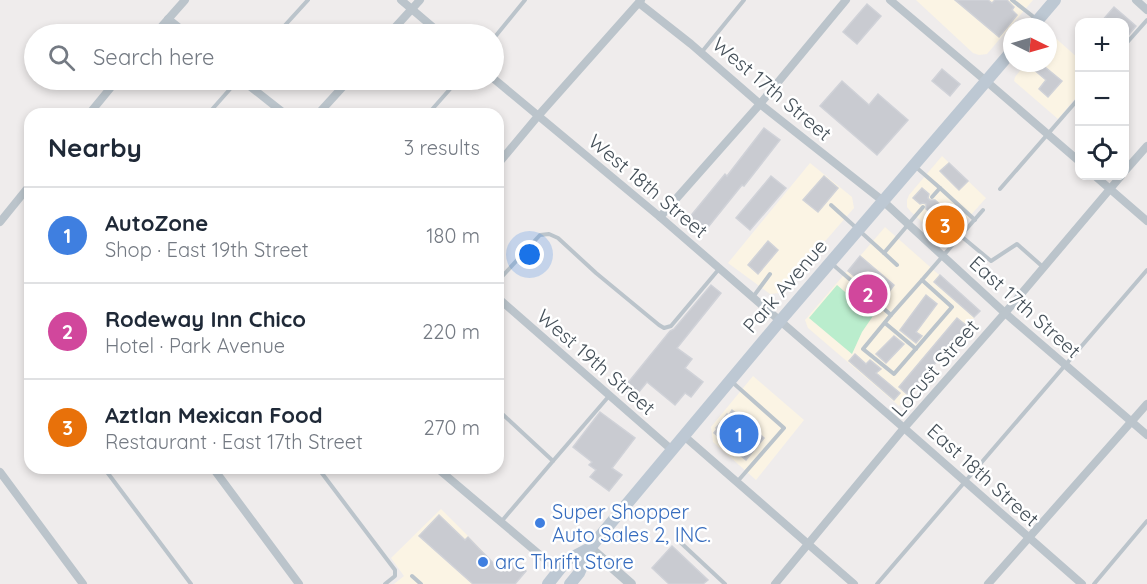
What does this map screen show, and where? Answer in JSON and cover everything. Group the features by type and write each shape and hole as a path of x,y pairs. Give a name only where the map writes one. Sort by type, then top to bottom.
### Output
{"main road":[{"path":"1040,18 1055,0"},
{"name":"Park Avenue","path":"570,584 579,573 590,548 858,229 1003,61"},
{"name":"Park Avenue","path":"548,584 567,561 590,548"}],"street":[{"path":"164,24 185,0"},
{"path":"401,0 429,24"},
{"path":"399,24 420,0"},
{"path":"660,217 760,104 846,0"},
{"path":"890,0 1075,158"},
{"path":"1136,0 1147,10"},
{"path":"504,157 640,2"},
{"name":"West 17th Street","path":"640,2 760,104 883,201"},
{"path":"168,19 174,24"},
{"name":"West 18th Street","path":"504,87 780,321"},
{"path":"93,108 108,90"},
{"path":"253,90 277,108"},
{"path":"323,108 340,90"},
{"path":"1129,167 1147,146"},
{"path":"1100,180 1147,221"},
{"name":"Locust Street","path":"775,584 904,428 1118,180"},
{"path":"0,222 24,192"},
{"name":"East 17th Street","path":"883,201 1005,313 1147,435"},
{"name":"West 19th Street","path":"504,303 672,450"},
{"name":"East 18th Street","path":"780,321 1082,584"},
{"path":"988,584 1147,404"},
{"path":"684,436 854,584"},
{"path":"0,472 83,584"},
{"path":"217,474 299,584"},
{"path":"444,474 559,571"},
{"path":"590,548 627,583"}],"lane":[{"path":"287,24 308,0"},
{"path":"504,26 525,0"},
{"path":"701,53 744,0"},
{"path":"1012,0 1029,18"},
{"path":"1129,41 1147,20"},
{"path":"214,108 231,90"},
{"path":"433,108 449,90"},
{"path":"1000,189 1075,103"},
{"path":"914,165 975,220"},
{"path":"932,197 940,188"},
{"path":"831,205 897,265"},
{"path":"884,253 923,207"},
{"path":"922,280 952,306 894,374 863,349 891,315 983,210"},
{"path":"504,274 540,235 549,234 558,238 659,325 667,328 720,269"},
{"path":"961,236 991,261 1017,244 1043,268"},
{"path":"831,263 891,315"},
{"path":"877,584 1147,270"},
{"path":"753,297 770,274"},
{"path":"885,323 916,349"},
{"path":"730,381 784,428 737,482"},
{"path":"501,522 609,396"},
{"path":"504,416 553,461"},
{"path":"108,474 190,584"},
{"path":"323,474 395,570 395,576 385,584"},
{"path":"1094,584 1147,521"},
{"path":"680,542 725,584"},
{"path":"412,576 421,584"}],"shaded area":[{"path":"916,0 1033,0 1018,18 1003,18 1003,35 987,54 973,53"},
{"path":"1057,39 1075,55 1075,99 1058,119 1014,81 1019,72 1057,72"},
{"path":"942,156 986,198 946,243 907,207 909,195"},
{"path":"810,163 852,197 854,208 780,293 770,294 728,263"},
{"path":"885,227 980,311 899,406 808,328 805,320"},
{"path":"753,376 804,420 756,480 713,442 711,427"},
{"path":"441,509 515,584 394,584 404,576 391,558"}],"green space":[{"path":"837,285 873,316 862,332 852,354 809,318"}],"building":[{"path":"955,0 988,0 992,3 995,0 1007,0 1014,7 1012,10 1017,15 1015,18 1003,18 1003,32 999,37"},
{"path":"867,4 881,16 857,44 843,32"},
{"path":"1114,7 1127,18 1104,18"},
{"path":"1129,20 1136,26 1129,34"},
{"path":"942,69 960,84 950,96 932,81"},
{"path":"1037,72 1051,72 1062,81 1048,97 1039,89 1046,80"},
{"path":"842,81 869,105 878,94 908,120 877,155 820,106"},
{"path":"764,128 780,140 705,231 689,218 725,174 727,176"},
{"path":"949,163 968,181 959,190 940,171"},
{"path":"771,176 786,188 750,230 736,218"},
{"path":"824,176 838,188 818,212 803,200"},
{"path":"922,188 929,194 930,200 935,200 943,207 935,216 926,209 926,204 920,204 913,198"},
{"path":"768,241 778,250 758,274 748,265"},
{"path":"860,256 894,285 883,300 848,271"},
{"path":"940,275 980,311 974,317 934,282"},
{"path":"711,285 721,293 677,348 692,359 685,368 703,382 691,397 685,393 675,405 647,382 634,398 623,389"},
{"path":"926,295 937,304 916,332 922,336 916,343 900,330"},
{"path":"957,318 967,326 908,395 899,387"},
{"path":"894,336 904,344 886,363 876,354"},
{"path":"855,354 866,364 870,360 881,369 876,373 900,393 894,400 849,361"},
{"path":"732,410 764,438 746,460 714,433"},
{"path":"600,412 635,438 612,468 622,475 609,491 590,477 596,470 589,465 592,462 573,447"},
{"path":"439,515 465,540 468,537 500,570 511,558 526,571 515,584 473,584 419,536"},
{"path":"672,546 708,580 703,584 669,584 652,568"}],"place":[{"name":"Aztlan Mexican Food","path":"945,225"},
{"name":"Rodeway Inn Chico","path":"868,294"},
{"name":"AutoZone","path":"739,434"},
{"name":"Super Shopper Auto Sales 2, INC.","path":"540,523"},
{"name":"arc Thrift Store","path":"483,562"}]}
